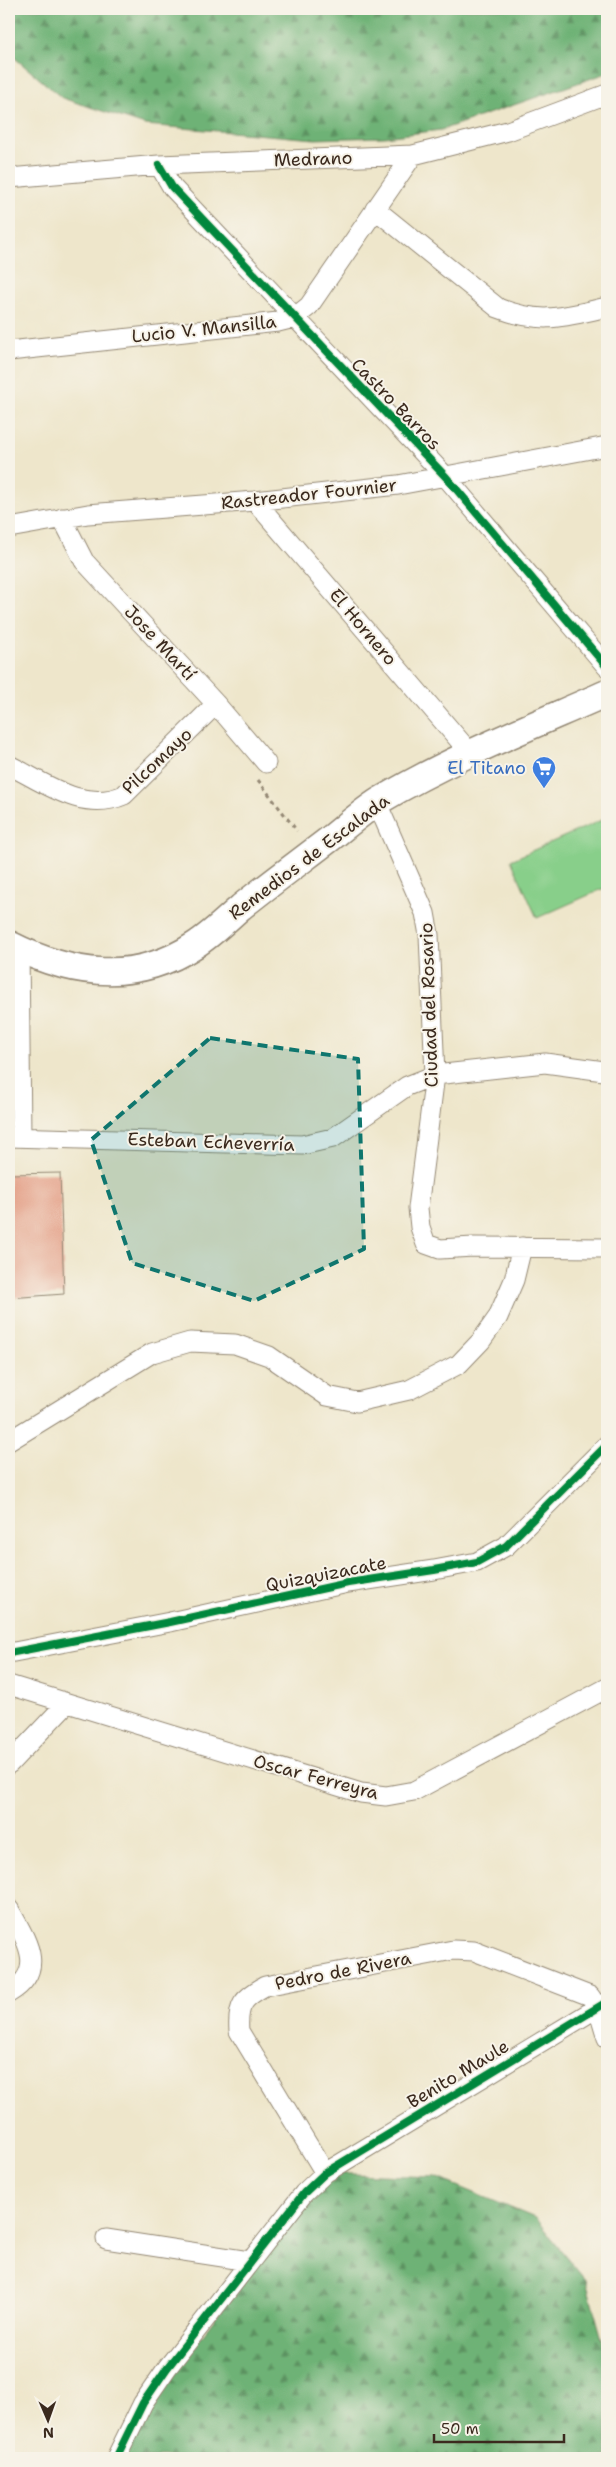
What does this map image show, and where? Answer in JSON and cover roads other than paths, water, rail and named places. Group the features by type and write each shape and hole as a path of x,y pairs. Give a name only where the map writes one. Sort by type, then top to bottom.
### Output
{"main road":[{"name":"Remedios de Escalada","path":"14,946 82,971 110,973 140,969 167,960 195,945 268,886 377,803 471,754 607,693"}],"street":[{"name":"Medrano","path":"9,178 159,165 413,155 508,131 607,94"},
{"name":"Lucio V. Mansilla","path":"9,350 268,323 294,318 309,306 413,155"},
{"name":"Castro Barros","path":"159,165 172,187 446,477 607,667"},
{"path":"375,209 498,308 521,317 554,319 607,307"},
{"name":"Rastreador Fournier","path":"9,528 88,514 255,501 398,485 607,446"},
{"name":"El Hornero","path":"255,501 471,754"},
{"name":"Jose Martí","path":"62,518 84,561 216,704 266,763"},
{"name":"Pilcomayo","path":"9,765 77,799 111,800 124,795 216,704"},
{"name":"Ciudad del Rosario","path":"377,803 425,913 429,935 435,1075 418,1208 420,1227 426,1244 440,1249 522,1246 607,1248"},
{"path":"14,946 15,1137"},
{"name":"Esteban Echeverría","path":"15,1137 302,1146 334,1138 407,1086 435,1075 545,1063 604,1071"},
{"path":"9,1441 152,1353 190,1342 235,1344 269,1356 327,1396 357,1402 409,1390 459,1364 481,1341 498,1317 514,1280 522,1246"},
{"name":"Quizquizacate","path":"9,1653 170,1622 348,1582 477,1562 506,1546 607,1445"},
{"name":"Oscar Ferreyra","path":"9,1686 361,1793 386,1796 414,1792 607,1688"},
{"path":"9,1764 67,1703"},
{"path":"9,1909 26,1940 32,1963 25,1983 9,1993"},
{"name":"Pedro de Rivera","path":"325,2172 239,2031 238,2016 246,1996 265,1986 453,1950 474,1951 590,1996 602,2005"},
{"path":"602,2005 607,2038"},
{"name":"Benito Maule","path":"116,2458 143,2403 250,2261 304,2193 325,2172 602,2005"},
{"path":"106,2239 250,2261"}],"place":[{"name":"El Titano","path":"544,789"}]}
